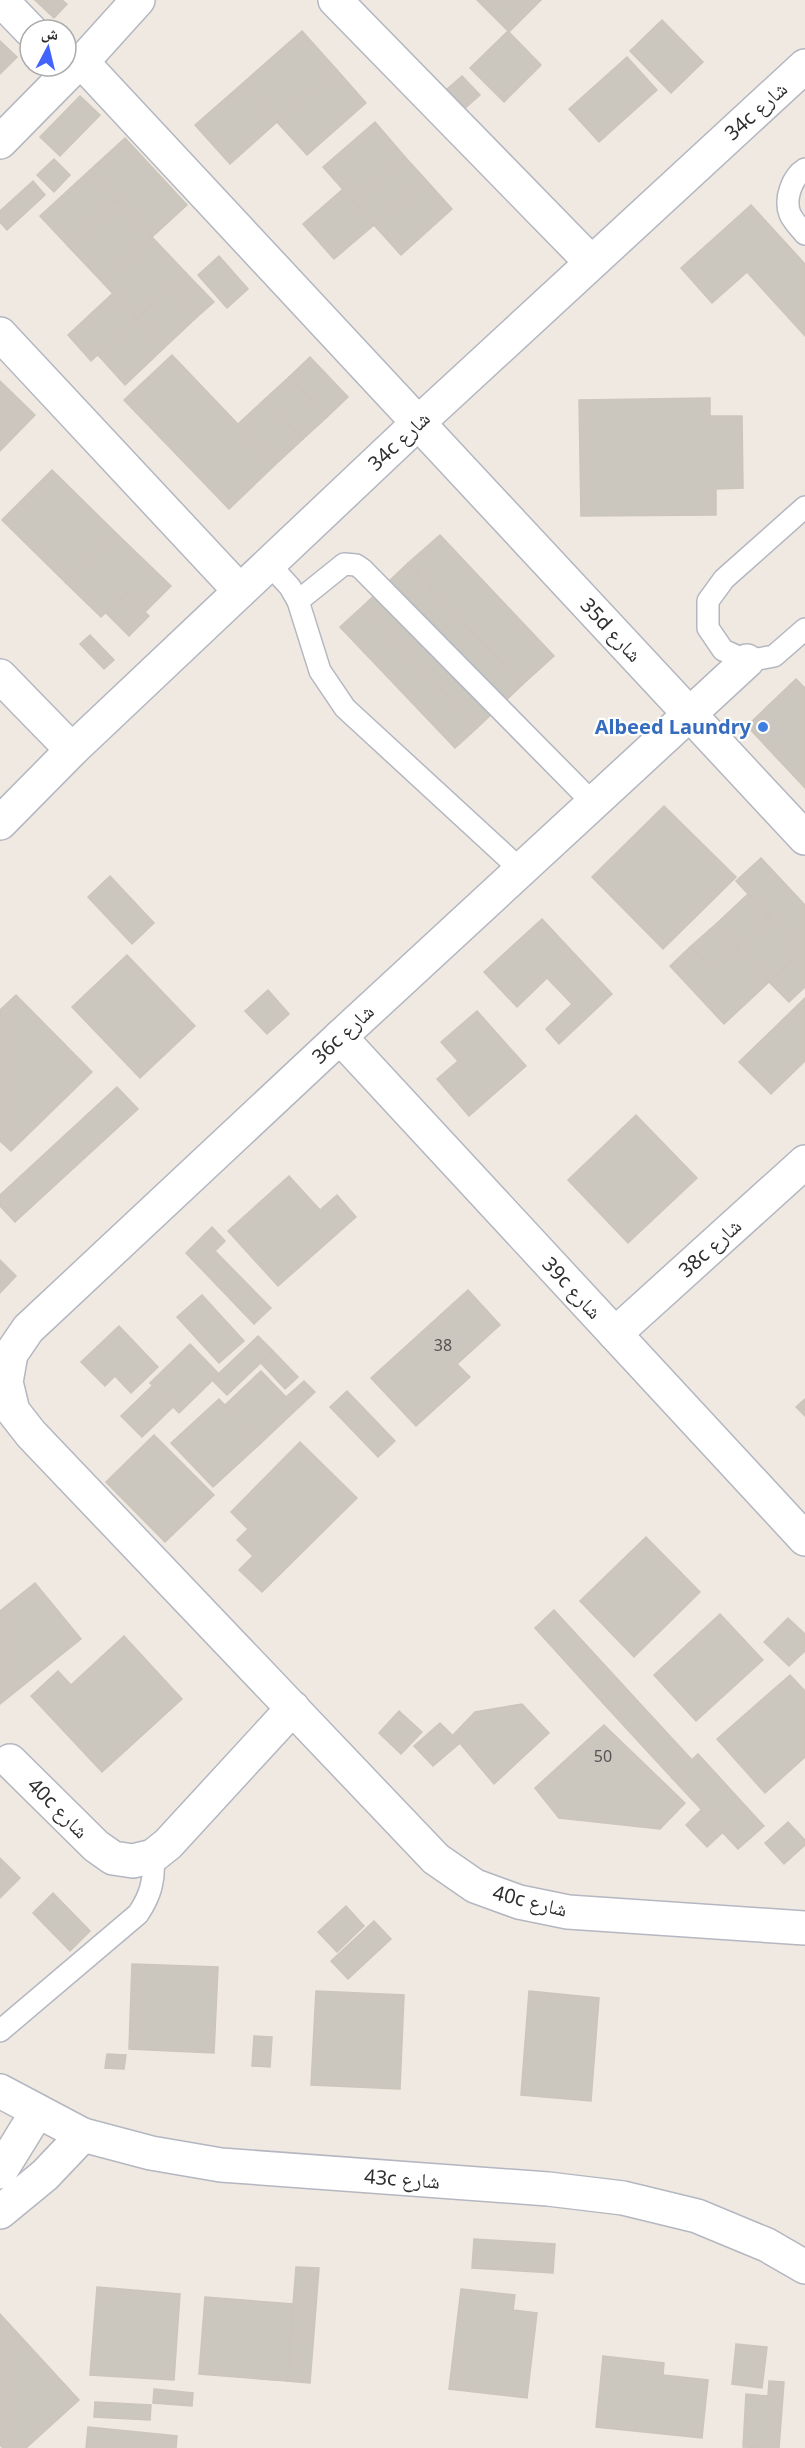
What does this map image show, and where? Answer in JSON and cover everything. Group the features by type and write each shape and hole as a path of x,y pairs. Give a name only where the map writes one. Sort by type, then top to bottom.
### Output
{"street":[{"path":"1,0 18,18"},
{"path":"78,60 138,0"},
{"path":"335,0 591,262"},
{"name":"34c شارع","path":"0,823 72,750 418,423 805,66"},
{"name":"35d شارع","path":"78,72 418,423 805,838"},
{"path":"0,142 61,78"},
{"path":"0,334 240,591"},
{"name":"36c شارع","path":"31,1434 13,1411 6,1382 11,1354 28,1329 747,661"},
{"path":"0,676 72,750"},
{"name":"39c شارع","path":"340,1037 805,1539"},
{"name":"38c شارع","path":"615,1334 805,1161"},
{"name":"40c شارع","path":"31,1434 436,1860 475,1886 519,1902 568,1912 805,1928"},
{"path":"153,1856 168,1844 293,1708"},
{"name":"40c شارع","path":"10,1761 96,1846 113,1857 133,1861 153,1856"},
{"name":"43c شارع","path":"0,2091 83,2135 151,2153 221,2165 548,2189 623,2198 697,2216 767,2245 805,2267"},
{"path":"0,2172 38,2112"},
{"path":"0,2212 45,2175 83,2135"}],"lane":[{"path":"805,169 798,173 789,192 789,212 805,234"},
{"path":"805,507 724,579 708,601 708,627 723,650 747,661 774,656 805,629"},
{"path":"269,564 290,587 298,601 320,672 345,708 521,870"},
{"path":"298,601 344,564 356,565 362,569 593,803"},
{"path":"0,2031 138,1914 153,1886 153,1856"}],"building":[{"path":"35,0 62,0 67,4 54,18"},
{"path":"477,0 541,0 509,32"},
{"path":"662,20 703,62 671,93 630,51"},
{"path":"302,31 337,70 277,122 243,83"},
{"path":"508,31 541,65 504,102 470,68"},
{"path":"0,41 17,57 0,74"},
{"path":"627,57 657,90 599,142 569,109"},
{"path":"337,70 366,103 307,155 277,122"},
{"path":"462,76 480,95 463,110 446,90"},
{"path":"243,83 277,122 230,164 195,125"},
{"path":"80,96 100,115 60,156 40,137"},
{"path":"375,122 405,157 354,202 323,167"},
{"path":"125,138 187,205 152,237 90,170"},
{"path":"405,157 426,180 374,225 354,202"},
{"path":"54,159 70,175 54,192 37,175"},
{"path":"90,170 117,200 68,246 40,216"},
{"path":"426,180 452,209 401,255 374,225"},
{"path":"33,181 45,195 7,230 0,222 0,211"},
{"path":"343,189 374,225 334,259 303,224"},
{"path":"117,200 152,237 103,283 68,246"},
{"path":"751,205 805,264 805,336 747,272 712,303 681,268"},
{"path":"152,237 186,273 137,319 103,283"},
{"path":"219,256 248,289 227,308 198,275"},
{"path":"186,273 214,302 198,316 171,287"},
{"path":"171,287 198,316 164,348 137,319"},
{"path":"113,293 137,319 91,361 68,335"},
{"path":"137,319 164,348 125,385 98,355"},
{"path":"172,355 276,464 229,509 124,400"},
{"path":"310,357 348,397 327,417 289,377"},
{"path":"289,377 327,417 303,439 265,399"},
{"path":"0,381 35,415 0,451"},
{"path":"710,398 710,416 742,416 743,488 716,489 716,515 581,516 579,400"},
{"path":"265,399 303,439 276,464 238,424"},
{"path":"52,470 116,533 66,583 2,520"},
{"path":"116,533 171,586 145,612 126,593 101,617 66,583"},
{"path":"440,535 554,656 522,685 408,563"},
{"path":"408,563 522,685 477,728 363,606"},
{"path":"126,593 149,616 129,636 106,613"},
{"path":"363,606 477,728 455,748 340,627"},
{"path":"90,635 114,660 104,669 80,644"},
{"path":"796,679 805,688 805,788 747,726"},
{"path":"664,806 736,877 663,949 592,877"},
{"path":"761,858 805,905 805,949 802,952 736,881"},
{"path":"110,876 154,923 132,944 88,897"},
{"path":"748,894 769,917 736,947 716,924"},
{"path":"769,917 802,952 769,982 736,947"},
{"path":"542,919 612,994 559,1044 546,1029 572,1004 547,978 517,1007 484,972"},
{"path":"716,924 736,947 711,969 690,947"},
{"path":"690,947 711,969 736,947 769,982 724,1024 670,966"},
{"path":"805,949 805,987 789,1002 769,982"},
{"path":"127,955 195,1026 140,1078 72,1007"},
{"path":"268,990 289,1014 267,1034 245,1011"},
{"path":"16,995 92,1072 11,1151 0,1141 0,1010"},
{"path":"805,998 805,1061 771,1094 739,1062"},
{"path":"477,1011 526,1066 469,1116 437,1079 458,1061 441,1042"},
{"path":"117,1087 138,1109 15,1222 0,1206 0,1195"},
{"path":"636,1115 697,1178 628,1243 568,1180"},
{"path":"289,1176 320,1210 337,1195 356,1217 278,1286 228,1231"},
{"path":"212,1227 225,1241 215,1251 271,1308 254,1324 186,1253"},
{"path":"0,1260 16,1276 0,1293"},
{"path":"468,1290 500,1325 457,1364 470,1377 416,1426 371,1378"},
{"path":"202,1295 244,1341 219,1363 177,1317"},
{"path":"119,1326 158,1367 131,1393 115,1376 105,1386 81,1362"},
{"path":"258,1336 273,1351 227,1395 212,1380"},
{"path":"190,1344 219,1374 179,1413 150,1383"},
{"path":"273,1351 298,1377 285,1389 261,1363"},
{"path":"261,1371 286,1397 304,1381 315,1392 261,1443 225,1405"},
{"path":"152,1386 173,1407 142,1437 121,1416"},
{"path":"347,1391 395,1441 378,1457 330,1407"},
{"path":"219,1399 261,1443 213,1487 171,1443"},
{"path":"805,1399 805,1416 796,1407"},
{"path":"154,1435 214,1495 165,1542 106,1482"},
{"path":"300,1442 357,1498 262,1592 239,1570 253,1556 237,1540 248,1529 231,1512"},
{"path":"646,1537 700,1592 634,1657 580,1601"},
{"path":"35,1583 81,1639 0,1704 0,1611"},
{"path":"554,1610 622,1684 602,1702 535,1628"},
{"path":"720,1614 763,1660 696,1721 654,1675"},
{"path":"788,1618 805,1634 805,1651 789,1666 764,1642"},
{"path":"124,1636 182,1699 102,1772 31,1696 58,1671 71,1685"},
{"path":"790,1675 805,1691 805,1757 765,1793 717,1739"},
{"path":"622,1684 692,1760 672,1778 602,1702"},
{"path":"522,1704 549,1733 494,1784 453,1735 475,1712"},
{"path":"399,1711 422,1732 401,1754 379,1733"},
{"path":"440,1723 460,1743 433,1766 414,1746"},
{"path":"604,1725 685,1803 660,1829 559,1818 535,1788"},
{"path":"698,1754 764,1826 738,1849 672,1778"},
{"path":"701,1810 722,1833 707,1847 686,1825"},
{"path":"788,1822 805,1840 805,1845 784,1864 765,1843"},
{"path":"0,1858 20,1878 0,1898"},
{"path":"53,1893 90,1931 70,1951 33,1913"},
{"path":"346,1906 364,1926 337,1952 318,1932"},
{"path":"374,1921 391,1939 348,1979 331,1961"},
{"path":"132,1964 218,1967 214,2053 129,2049"},
{"path":"316,1991 404,1995 400,2089 311,2085"},
{"path":"529,1991 599,1998 591,2101 521,2095"},
{"path":"254,2036 272,2037 270,2067 252,2066"},
{"path":"107,2054 126,2055 124,2069 105,2068"},
{"path":"474,2239 555,2244 553,2273 472,2268"},
{"path":"296,2267 319,2268 310,2383 287,2381"},
{"path":"97,2287 180,2294 174,2380 90,2375"},
{"path":"461,2289 515,2295 513,2310 537,2313 527,2398 449,2389"},
{"path":"205,2297 293,2304 287,2381 199,2374"},
{"path":"0,2314 79,2400 26,2448 3,2448 0,2445"},
{"path":"736,2344 767,2347 762,2388 732,2384"},
{"path":"603,2356 664,2363 663,2375 708,2380 702,2438 596,2427"},
{"path":"769,2381 784,2382 779,2448 743,2447 746,2394 768,2396"},
{"path":"154,2389 193,2393 192,2406 153,2403"},
{"path":"95,2402 151,2405 150,2420 94,2417"},
{"path":"88,2427 177,2436 176,2448 86,2448"}],"place":[{"name":"Albeed Laundry","path":"763,727"}]}
